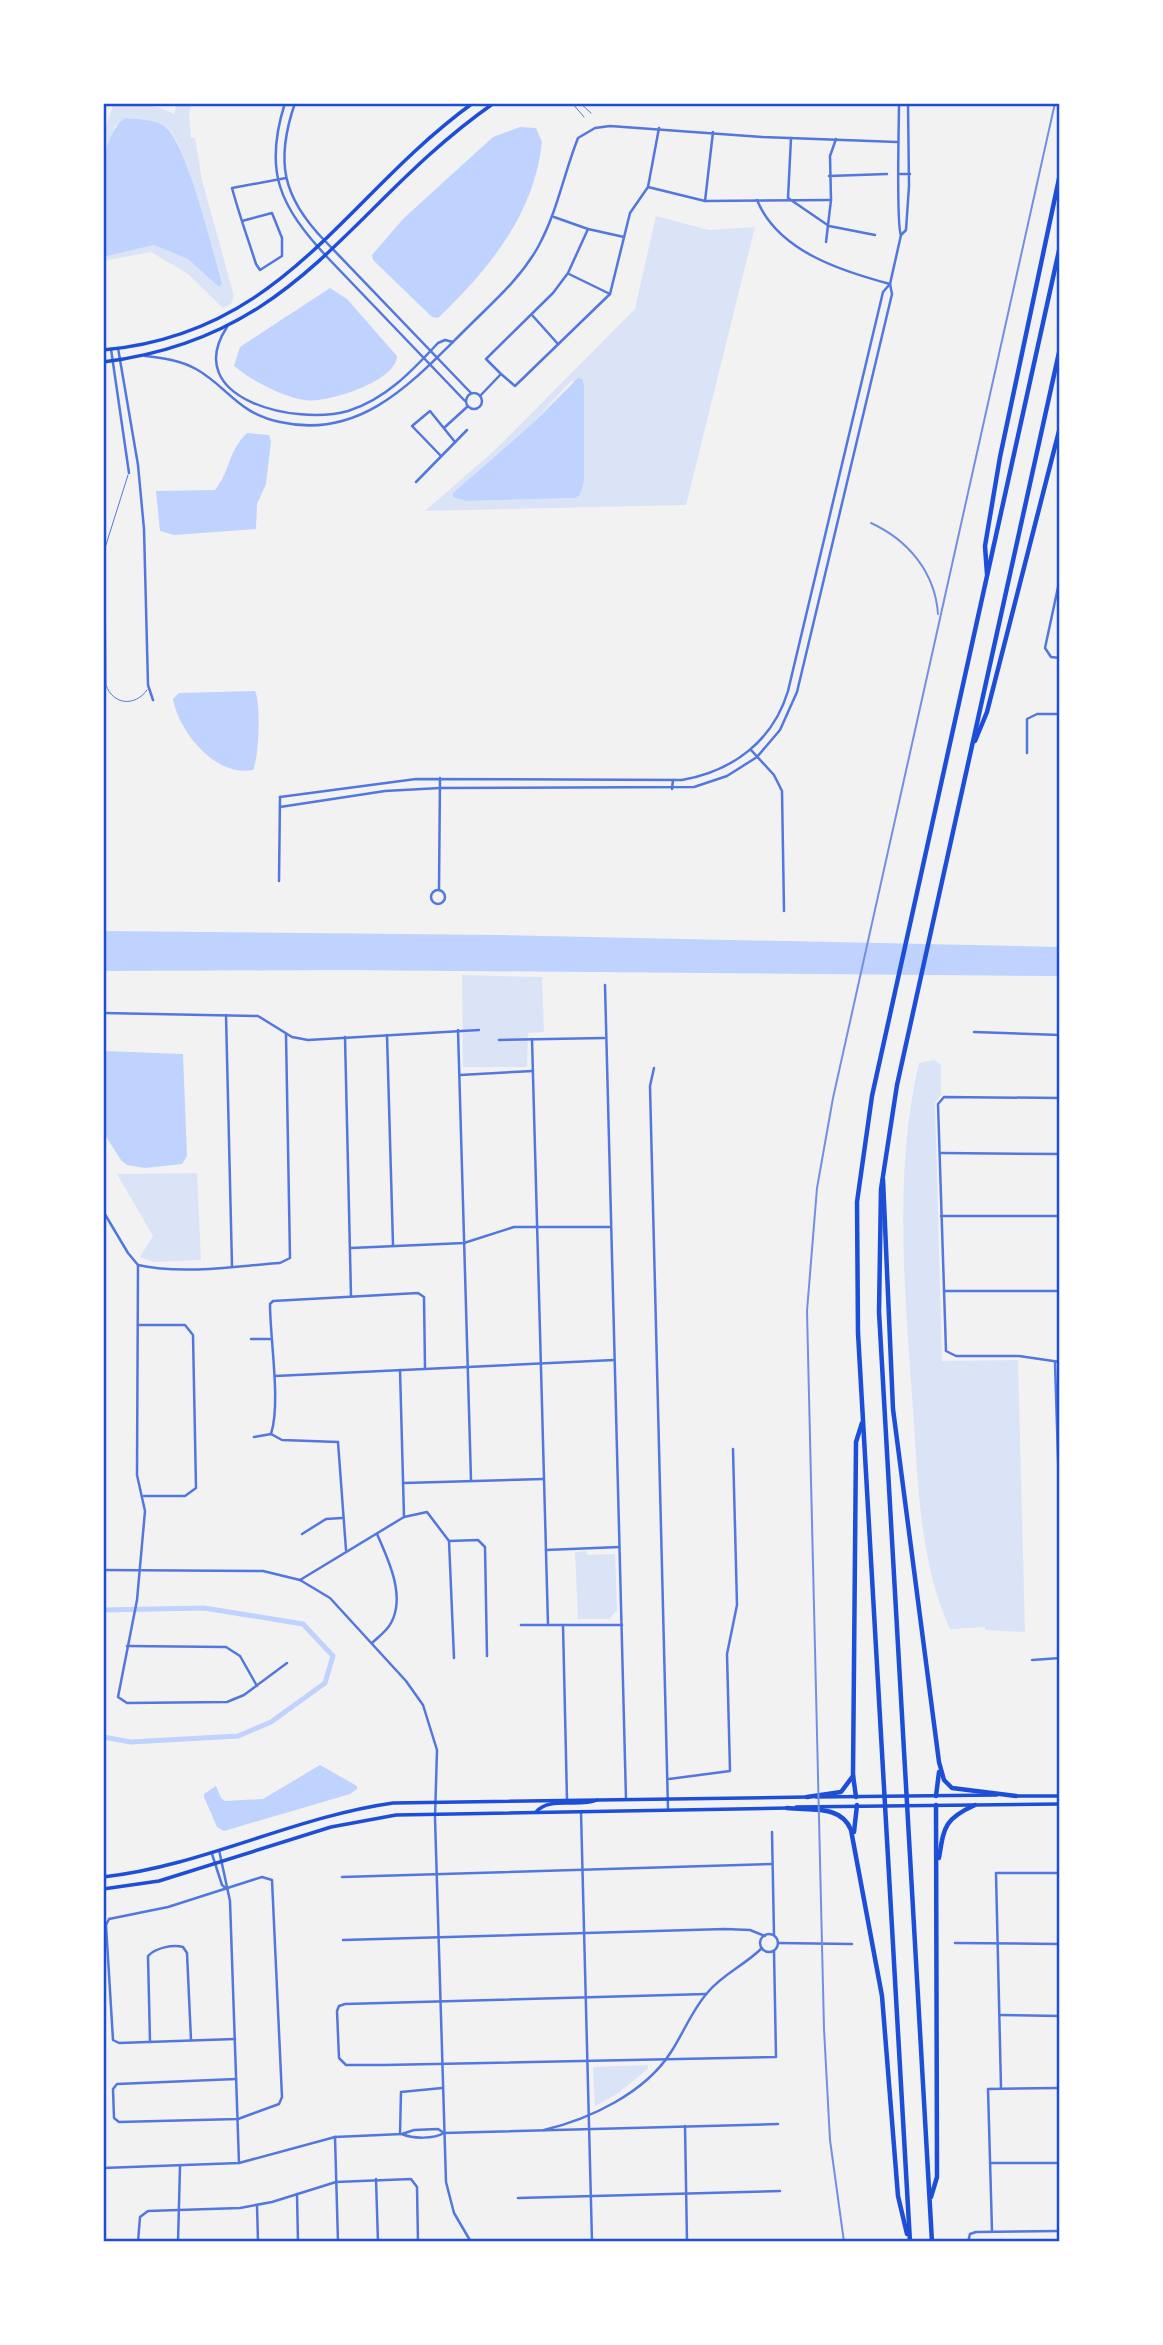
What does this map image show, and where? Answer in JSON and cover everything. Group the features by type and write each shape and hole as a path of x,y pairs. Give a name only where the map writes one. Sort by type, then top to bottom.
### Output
{"highway":[{"path":"987,579 985,546 993,493 1060,174"},
{"path":"910,2242 856,1292 857,1202 869,1113 894,995 1060,246"},
{"path":"932,2242 879,1312 878,1242 883,1171 892,1111 1060,348"},
{"path":"970,755 988,712 1060,427"},
{"path":"883,1171 887,1209 885,1277 893,1409 939,1762 944,1780 952,1788 1016,1796"},
{"path":"856,1797 853,1775 856,1442 863,1419"},
{"path":"936,1796 939,1762"},
{"path":"807,1797 827,1796 844,1790 853,1775"},
{"path":"857,1805 853,1823 856,1850 882,1996 892,2090 898,2196 910,2242"},
{"path":"930,2201 937,2177 936,1805"},
{"path":"937,1872 945,1827 957,1814 975,1805"},
{"path":"787,1808 828,1808 841,1815 848,1823 856,1850"}],"main road":[{"path":"103,350 181,333 229,312 267,289 325,241 434,136 473,103"},
{"path":"103,362 145,356 188,344 227,327 281,295 327,257 443,144 494,103"},
{"path":"434,136 443,144"},
{"path":"827,1796 1060,1796"},
{"path":"936,1796 936,1805"},
{"path":"103,1877 156,1868 350,1810 436,1800 807,1797"},
{"path":"856,1797 857,1805"},
{"path":"536,1812 545,1804 586,1804 599,1799"},
{"path":"828,1808 857,1805 1060,1804"},
{"path":"103,1889 143,1884 216,1865 353,1822 436,1813 787,1808"}],"street":[{"path":"285,103 275,143 277,180 292,217 327,257 455,387 467,407 473,410 479,407 482,402 480,396"},
{"path":"295,103 284,139 286,178 297,207 325,241 471,394 480,396"},
{"path":"899,103 900,174 897,228 901,235"},
{"path":"280,807 356,795 440,788 673,789 710,783 734,773 757,757 775,738 792,708 892,294 890,284 901,235 906,230 909,174 908,103"},
{"path":"145,356 193,368 228,396 258,415 279,422 305,425 343,421 374,410 400,393 520,275 554,216 579,136 602,127 659,128 791,138 899,142"},
{"path":"588,229 568,273 532,316 486,359 515,386 610,294 635,203 648,187 659,128"},
{"path":"705,201 713,132"},
{"path":"789,198 791,138"},
{"path":"826,242 831,200 830,156 836,139"},
{"path":"829,176 887,174"},
{"path":"900,174 909,174"},
{"path":"242,221 272,213 282,238 282,256 260,270 242,221 232,188 286,178"},
{"path":"648,187 705,201 789,198 831,200"},
{"path":"789,198 828,226 875,235"},
{"path":"757,200 767,219 805,251 846,271 890,284"},
{"path":"554,216 588,229 624,237"},
{"path":"568,273 610,294"},
{"path":"279,881 280,797 440,778 673,780 716,772 751,750 768,732 784,704 883,292 890,284"},
{"path":"532,316 559,345"},
{"path":"227,327 214,351 214,361 220,376 256,404 287,414 317,416 359,407 384,394 440,341 453,342"},
{"path":"118,348 131,423 145,546 149,689 153,701"},
{"path":"111,349 128,473"},
{"path":"868,354 877,357"},
{"path":"480,396 501,374"},
{"path":"455,387 461,383"},
{"path":"465,401 471,394"},
{"path":"445,428 467,407"},
{"path":"441,456 412,426 430,411 455,442"},
{"path":"122,425 131,423"},
{"path":"416,482 467,430"},
{"path":"833,504 842,506"},
{"path":"1060,578 1045,645 1048,654 1060,658"},
{"path":"811,596 820,599"},
{"path":"1055,602 1060,602"},
{"path":"784,704 792,708"},
{"path":"1027,752 1026,722 1033,715 1060,714"},
{"path":"751,750 774,775 782,792 784,911"},
{"path":"439,890 433,892 431,898 438,904 446,897 439,890 440,778"},
{"path":"533,788 534,779"},
{"path":"673,780 673,789"},
{"path":"355,786 356,795"},
{"path":"605,985 604,1038 626,1799"},
{"path":"103,1013 262,1017 286,1034 308,1040 387,1033 479,1030"},
{"path":"226,1014 232,1266"},
{"path":"458,1030 471,1480"},
{"path":"974,1032 1060,1035"},
{"path":"387,1033 393,1245"},
{"path":"103,1211 138,1265 158,1269 280,1263 291,1254 286,1034"},
{"path":"345,1037 351,1296"},
{"path":"499,1040 604,1038"},
{"path":"532,1039 548,1625"},
{"path":"654,1069 650,1086 668,1810"},
{"path":"460,1074 533,1071"},
{"path":"1060,1098 944,1097 938,1104 944,1347 948,1353 1019,1356 1057,1362 1060,1522"},
{"path":"939,1153 1060,1154"},
{"path":"941,1216 1060,1216"},
{"path":"351,1248 464,1243 501,1229 609,1227"},
{"path":"138,1265 137,1475 144,1496 136,1600 118,1697 127,1703 218,1703 236,1699 287,1664"},
{"path":"943,1291 1060,1292"},
{"path":"271,1434 275,1376 270,1339 270,1304 279,1299 421,1295 425,1368"},
{"path":"138,1325 185,1325 191,1328 194,1381 194,1491 185,1496 144,1496"},
{"path":"251,1339 270,1339"},
{"path":"275,1376 614,1360"},
{"path":"400,1369 404,1517"},
{"path":"254,1437 271,1434 282,1440 329,1439 338,1442 346,1550"},
{"path":"667,1780 730,1771 727,1654 737,1605 733,1449"},
{"path":"404,1483 543,1479"},
{"path":"300,1580 404,1517 427,1512 449,1541 454,1658"},
{"path":"302,1534 326,1519 342,1518"},
{"path":"372,1643 390,1625 395,1609 394,1578 377,1534"},
{"path":"449,1541 478,1540 485,1547 487,1656"},
{"path":"547,1550 619,1547"},
{"path":"104,1570 256,1570 300,1580 338,1604 412,1689 427,1714 437,1750 441,2063 448,2194 471,2242"},
{"path":"521,1625 622,1625"},
{"path":"563,1625 567,1800"},
{"path":"127,1646 226,1647 240,1656 257,1686"},
{"path":"1032,1660 1060,1658"},
{"path":"582,1812 592,2242"},
{"path":"772,1832 774,1936 778,1943"},
{"path":"219,1850 230,1900 239,2163"},
{"path":"211,1852 222,1885 227,1889"},
{"path":"342,1877 772,1864"},
{"path":"1001,2088 996,1873 1060,1873"},
{"path":"235,2039 150,2042 113,2040 107,1922 112,1917 167,1906 262,1877 269,1878 274,1884 282,2097 276,2106 238,2119 116,2121 113,2089 117,2084 236,2079"},
{"path":"343,1940 736,1929 774,1936"},
{"path":"762,1948 761,1943 765,1936"},
{"path":"778,1943 852,1944"},
{"path":"706,1994 339,2006 341,2062 346,2065 776,2057 774,1951 778,1943"},
{"path":"955,1943 1060,1944"},
{"path":"150,2042 148,1956 153,1951 177,1946 183,1947 187,1953 191,2040"},
{"path":"762,1948 774,1951"},
{"path":"541,2130 589,2115 627,2093 665,2060 706,1994 762,1948"},
{"path":"1000,2015 1060,2015"},
{"path":"401,2134 401,2092 443,2088"},
{"path":"992,2231 988,2089 1060,2088"},
{"path":"401,2134 424,2130 444,2133 778,2124"},
{"path":"685,2126 687,2242"},
{"path":"103,2168 239,2163 335,2137 401,2134 439,2136 444,2133"},
{"path":"335,2137 338,2242"},
{"path":"990,2163 1060,2163"},
{"path":"178,2242 181,2210 180,2166"},
{"path":"376,2179 378,2242"},
{"path":"138,2242 140,2217 145,2212 257,2205 336,2182 376,2179 411,2179 416,2183 418,2242"},
{"path":"518,2197 780,2191"},
{"path":"297,2194 298,2242"},
{"path":"257,2205 258,2242"},
{"path":"968,2242 970,2234 992,2231 1060,2231"}],"lane":[{"path":"572,103 584,117"},
{"path":"580,103 591,113"},
{"path":"128,473 104,548 106,685 111,695 125,703 142,697 149,689"}],"shaded area":[{"path":"114,103 153,106 174,114 177,103 192,103 189,113 191,138 195,138 202,180 234,296 231,304 223,308 188,274 151,252 103,261 103,257 154,245 188,259 219,287 222,284 190,175 174,136 166,127 148,121 115,126 103,161 103,134"},
{"path":"656,216 709,230 755,227 686,505 425,511 496,449 635,309","holes":["571,381 584,385 584,481 575,498 467,501 453,493 533,423"]},
{"path":"462,975 542,977 544,1032 528,1033 527,1067 463,1067"},
{"path":"934,1060 941,1064 941,1095 935,1103 942,1361 1018,1360 1025,1632 985,1630 985,1627 950,1629 940,1603 926,1549 919,1493 903,1235 906,1148 911,1105 919,1063"},
{"path":"197,1173 201,1260 154,1262 140,1257 153,1236 117,1174"},
{"path":"586,1551 587,1555 615,1554 617,1610 609,1619 578,1619 575,1552"},
{"path":"648,2065 648,2069 617,2094 595,2106 593,2067"}],"water":[{"path":"125,118 156,122 172,135 198,199 222,284 219,287 188,259 154,245 103,257 104,162 115,129"},
{"path":"520,127 536,128 542,142 530,193 519,217 475,280 438,318 432,317 373,260 372,255 404,218 493,137"},
{"path":"330,288 347,299 397,356 394,365 386,374 359,389 328,398 304,400 267,387 234,366 240,347"},
{"path":"578,378 582,379 584,385 584,481 580,495 575,498 467,501 453,497 453,493 533,423"},
{"path":"247,433 269,435 271,441 266,484 257,504 256,529 174,535 160,531 156,491 215,490 236,448"},
{"path":"255,691 258,730 253,770 225,766 201,750 183,725 173,699 179,693"},
{"path":"103,931 502,935 1060,947 1060,976 345,970 103,971"},
{"path":"103,1051 183,1054 187,1156 182,1164 145,1168 127,1165 121,1160 103,1132"},
{"path":"320,1765 357,1786 357,1789 350,1794 224,1831 217,1827 204,1797 204,1794 216,1786 225,1801 263,1799"}],"waterway":[{"path":"103,1610 204,1608 303,1624 333,1656 325,1683 271,1722 238,1736 131,1742 103,1737"}],"railway":[{"path":"844,2242 830,2140 824,2029 807,1311 817,1188 833,1098 1055,103"},
{"path":"871,523 897,538 917,559 931,584 938,614"}]}
